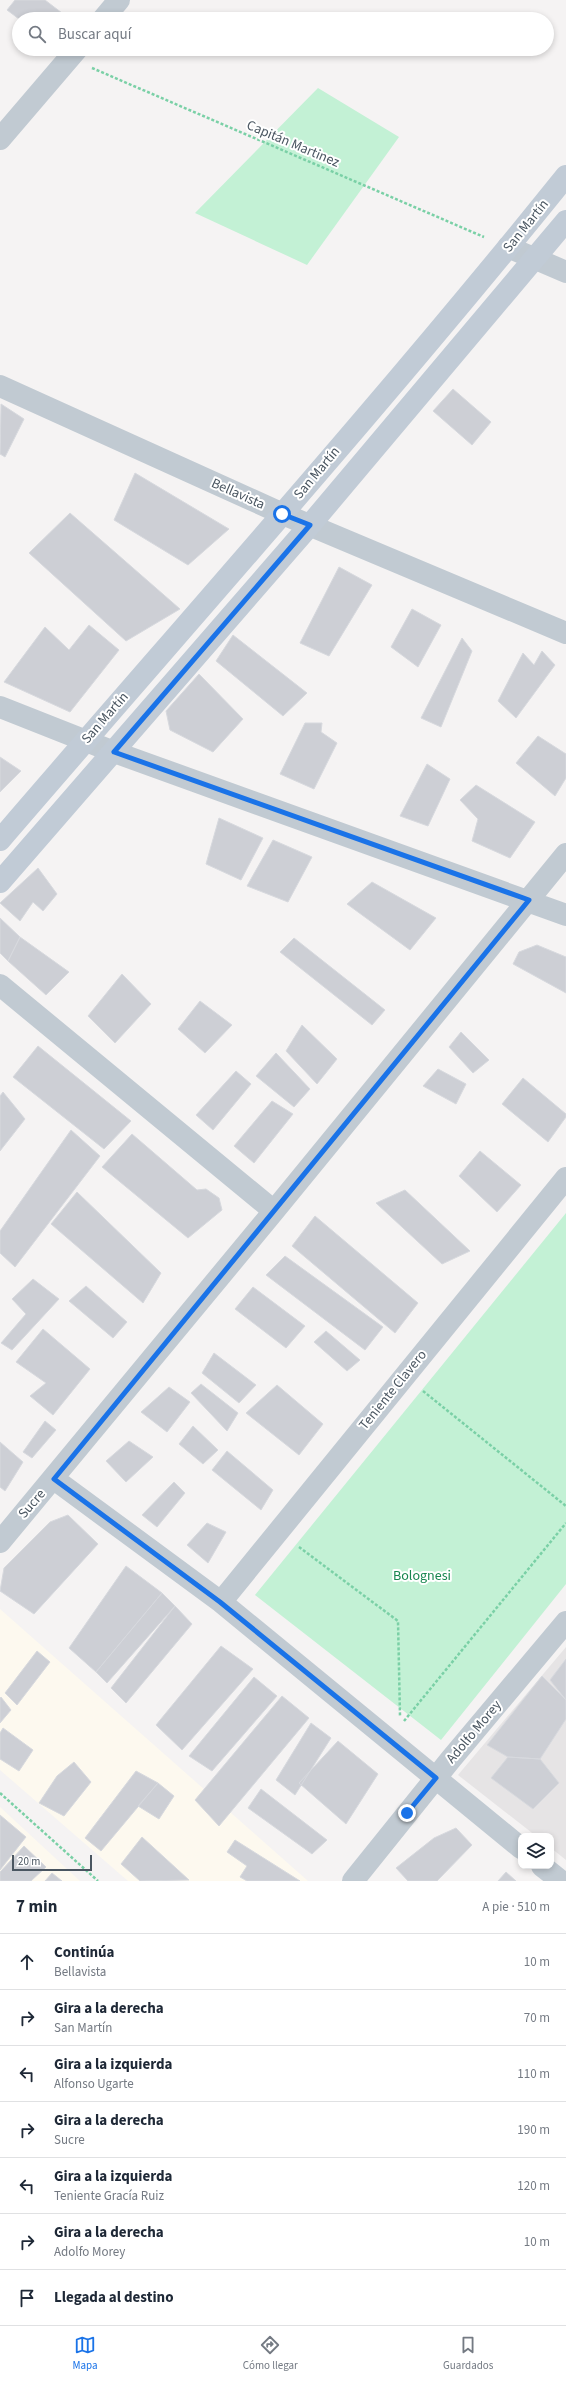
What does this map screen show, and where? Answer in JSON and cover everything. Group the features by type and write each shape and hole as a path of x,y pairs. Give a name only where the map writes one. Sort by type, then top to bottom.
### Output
{"main road":[{"name":"San Martín","path":"0,840 282,514 508,248 566,176"},
{"name":"San Martín","path":"0,882 310,525 537,258 566,221"}],"street":[{"path":"109,12 119,0"},
{"path":"0,139 71,56"},
{"path":"508,248 537,258 566,272"},
{"name":"Bellavista","path":"0,386 282,514 566,633"},
{"path":"0,707 86,739 114,752 529,900 566,915"},
{"name":"Sucre","path":"0,1542 54,1479 274,1212 566,854"},
{"path":"0,985 274,1212"},
{"name":"Teniente Clavero","path":"220,1602 279,1532 404,1375 566,1178"},
{"path":"54,1479 220,1602 518,1846"},
{"name":"Adolfo Morey","path":"353,1881 436,1778 566,1622"},
{"path":"546,1869 561,1881"}],"path":[{"name":"Capitán Martinez","path":"77,56 508,248"},
{"path":"404,1375 566,1506"},
{"path":"279,1532 398,1621 400,1726 566,1523"},
{"path":"0,1793 98,1881"}],"shaded area":[{"path":"0,1609 308,1881 128,1881 0,1770"},
{"path":"566,1647 566,1860 554,1850 554,1833 532,1833 458,1775"},
{"path":"0,1807 80,1881 0,1881"}],"green space":[{"path":"318,88 399,137 307,265 195,213"},
{"name":"Bolognesi","path":"566,1213 566,1584 441,1740 255,1595"}],"building":[{"path":"15,0 45,0 61,12 12,12 12,14 7,10"},
{"path":"453,389 491,422 472,445 433,411"},
{"path":"1,404 24,419 5,457 0,454"},
{"path":"135,473 229,529 188,565 114,520"},
{"path":"70,513 180,609 126,641 29,553"},
{"path":"339,567 372,585 329,656 300,643"},
{"path":"412,609 441,625 418,667 391,647"},
{"path":"89,625 119,650 70,712 4,682 45,627 69,650"},
{"path":"233,635 307,693 283,716 216,661"},
{"path":"462,638 472,651 441,727 421,718"},
{"path":"542,651 555,665 516,718 498,701 523,653 534,665"},
{"path":"199,674 243,719 213,752 170,730 166,711"},
{"path":"305,723 322,723 321,732 337,743 314,789 280,774"},
{"path":"538,736 566,754 566,778 555,796 516,763"},
{"path":"0,757 21,771 0,792"},
{"path":"427,764 450,779 428,826 400,816"},
{"path":"476,785 535,822 510,858 472,841 478,819 460,800"},
{"path":"219,818 263,838 241,880 206,864"},
{"path":"273,840 312,857 288,902 247,886"},
{"path":"38,868 57,894 43,911 33,902 20,921 0,903"},
{"path":"372,882 436,918 410,950 347,904"},
{"path":"0,918 20,937 8,961 0,953"},
{"path":"20,937 69,972 46,995 8,961"},
{"path":"294,938 385,1010 372,1025 280,952"},
{"path":"537,945 566,957 566,993 513,964 519,952"},
{"path":"122,974 151,1004 115,1043 88,1016"},
{"path":"200,1001 232,1025 205,1053 178,1029"},
{"path":"302,1025 337,1059 317,1084 286,1051"},
{"path":"461,1032 489,1060 473,1073 449,1047"},
{"path":"38,1046 131,1121 104,1149 13,1077"},
{"path":"276,1053 310,1089 294,1107 256,1076"},
{"path":"438,1069 466,1084 456,1104 423,1086"},
{"path":"236,1071 251,1084 213,1130 196,1115"},
{"path":"523,1078 566,1114 566,1117 548,1142 502,1104"},
{"path":"3,1092 25,1119 0,1151 0,1096"},
{"path":"272,1101 293,1114 254,1163 234,1146"},
{"path":"71,1130 100,1156 15,1267 0,1253 0,1231"},
{"path":"132,1134 197,1190 206,1189 219,1198 222,1210 188,1238 102,1167"},
{"path":"480,1151 521,1185 497,1212 459,1176"},
{"path":"405,1190 470,1251 442,1264 376,1203"},
{"path":"77,1192 161,1273 143,1303 51,1224"},
{"path":"315,1216 418,1303 395,1333 292,1246"},
{"path":"285,1256 383,1327 365,1350 266,1275"},
{"path":"33,1279 59,1299 12,1350 1,1343 26,1314 12,1299"},
{"path":"86,1286 127,1322 113,1338 69,1301"},
{"path":"253,1287 305,1326 286,1348 235,1309"},
{"path":"43,1329 90,1369 53,1415 30,1396 46,1383 16,1362"},
{"path":"326,1331 360,1360 347,1371 314,1342"},
{"path":"214,1353 256,1385 239,1403 202,1373"},
{"path":"201,1384 238,1413 227,1431 191,1393"},
{"path":"277,1385 323,1424 299,1455 246,1413"},
{"path":"169,1387 190,1402 167,1432 141,1412"},
{"path":"45,1421 56,1430 32,1458 23,1452"},
{"path":"193,1426 218,1450 203,1464 179,1444"},
{"path":"129,1441 153,1457 126,1482 106,1461"},
{"path":"0,1442 23,1462 5,1491 0,1487"},
{"path":"227,1451 273,1490 261,1510 212,1470"},
{"path":"174,1482 185,1493 157,1527 142,1515"},
{"path":"68,1515 98,1544 34,1614 0,1591 4,1568 50,1522"},
{"path":"207,1523 226,1532 208,1563 187,1545"},
{"path":"126,1566 162,1593 96,1672 69,1648"},
{"path":"162,1593 175,1606 107,1683 96,1672"},
{"path":"175,1606 192,1624 126,1703 111,1688"},
{"path":"221,1646 253,1669 182,1750 156,1725"},
{"path":"37,1651 50,1662 17,1705 5,1693"},
{"path":"566,1659 566,1700 550,1680"},
{"path":"542,1676 566,1700 566,1719 540,1759 508,1757 487,1745"},
{"path":"254,1677 277,1696 212,1771 189,1756"},
{"path":"282,1696 309,1718 219,1826 195,1800"},
{"path":"1,1697 11,1710 0,1723 0,1698"},
{"path":"311,1723 331,1738 295,1795 276,1780"},
{"path":"3,1728 33,1750 19,1771 0,1759 0,1733"},
{"path":"338,1741 378,1774 346,1824 299,1783"},
{"path":"508,1757 540,1759 559,1783 533,1809 491,1778"},
{"path":"74,1762 91,1782 64,1816 39,1803 57,1776"},
{"path":"136,1771 158,1783 101,1851 85,1838"},
{"path":"158,1783 174,1796 159,1819 138,1806"},
{"path":"261,1789 327,1840 312,1854 248,1808"},
{"path":"0,1815 26,1837 0,1870"},
{"path":"456,1828 472,1845 437,1881 408,1881 396,1868 434,1838"},
{"path":"142,1837 189,1880 140,1881 121,1864"},
{"path":"235,1840 300,1881 247,1881 240,1877 247,1866 227,1852"},
{"path":"24,1846 46,1867 31,1881 0,1881 0,1872"},
{"path":"506,1872 516,1881 498,1881"},
{"path":"52,1873 62,1881 45,1881"}],"route":[{"path":"282,514 310,525 114,752 529,900 54,1479 220,1602 436,1778 407,1813"}]}
